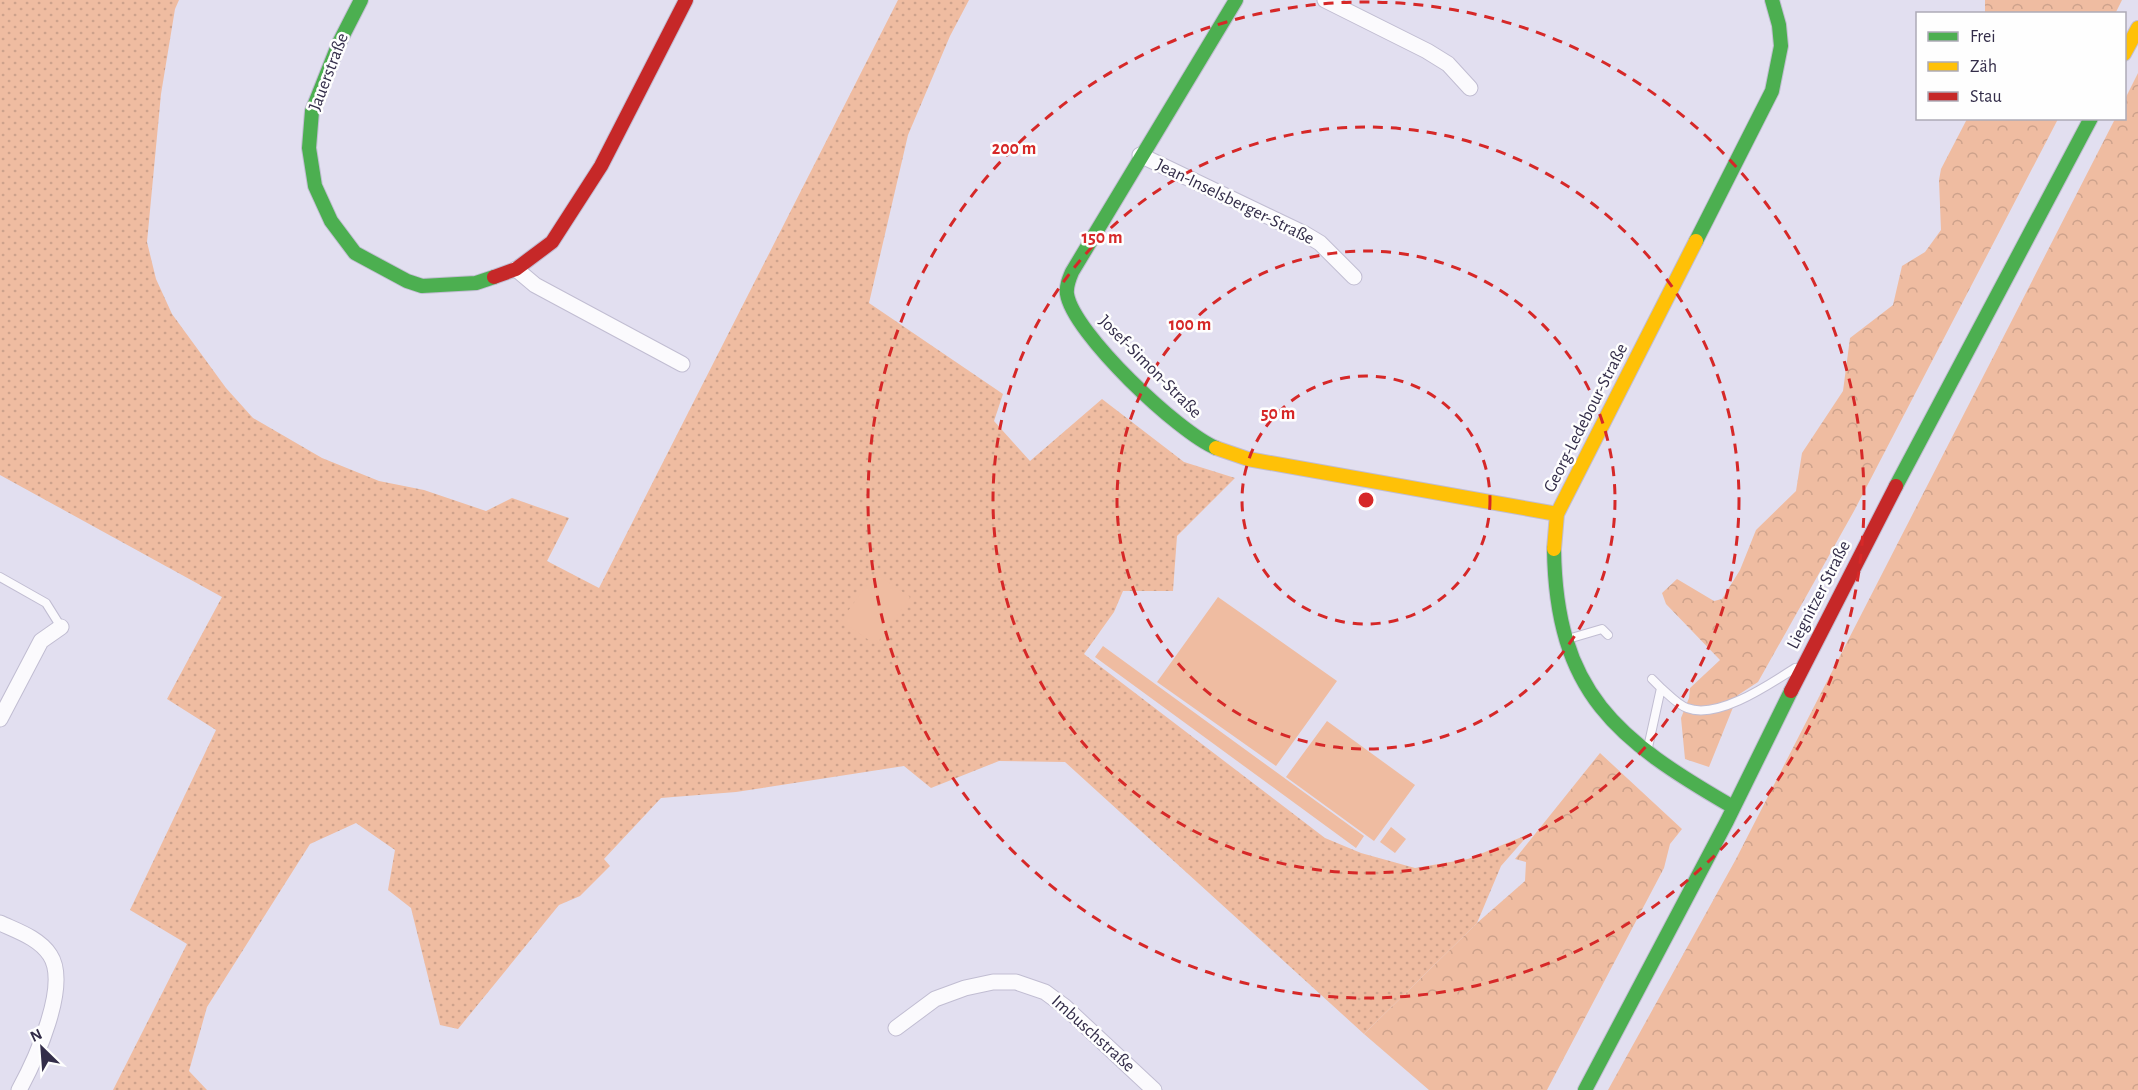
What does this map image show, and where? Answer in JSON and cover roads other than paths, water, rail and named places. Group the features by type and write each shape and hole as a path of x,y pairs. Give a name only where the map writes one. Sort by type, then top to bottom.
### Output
{"street":[{"name":"Jauerstraße","path":"361,0 339,43 312,111 309,148 315,186 331,221 355,253 407,281 422,286 476,283 516,269 552,242 601,166 686,0"},
{"name":"Josef-Simon-Straße","path":"1236,0 1140,155 1072,272 1067,284 1067,296 1084,328 1179,425 1201,441 1248,459 1557,514"},
{"path":"1325,0 1427,51 1448,64 1470,88"},
{"name":"Georg-Ledebour-Straße","path":"1733,807 1647,754 1590,694 1564,640 1553,573 1557,514 1768,100 1782,52 1779,21 1772,0"},
{"path":"2126,50 2138,28"},
{"name":"Liegnitzer Straße","path":"1585,1090 1733,807 1804,662 2090,120"},
{"name":"Jean-Inselsberger-Straße","path":"1140,155 1305,234 1320,243 1354,277"},
{"path":"516,269 535,285 682,364"},
{"path":"0,719 41,641 61,627"},
{"path":"0,922 39,942 50,955 56,968 57,994 19,1090"},
{"name":"Imbuschstraße","path":"897,1028 935,999 965,988 993,982 1016,982 1045,992 1064,1006 1154,1090"}],"lane":[{"path":"0,577 46,603 61,627"},
{"path":"1564,640 1602,629 1608,635"},
{"path":"1652,679 1687,708 1716,709 1762,690 1804,662"},
{"path":"1647,754 1661,688"}]}
